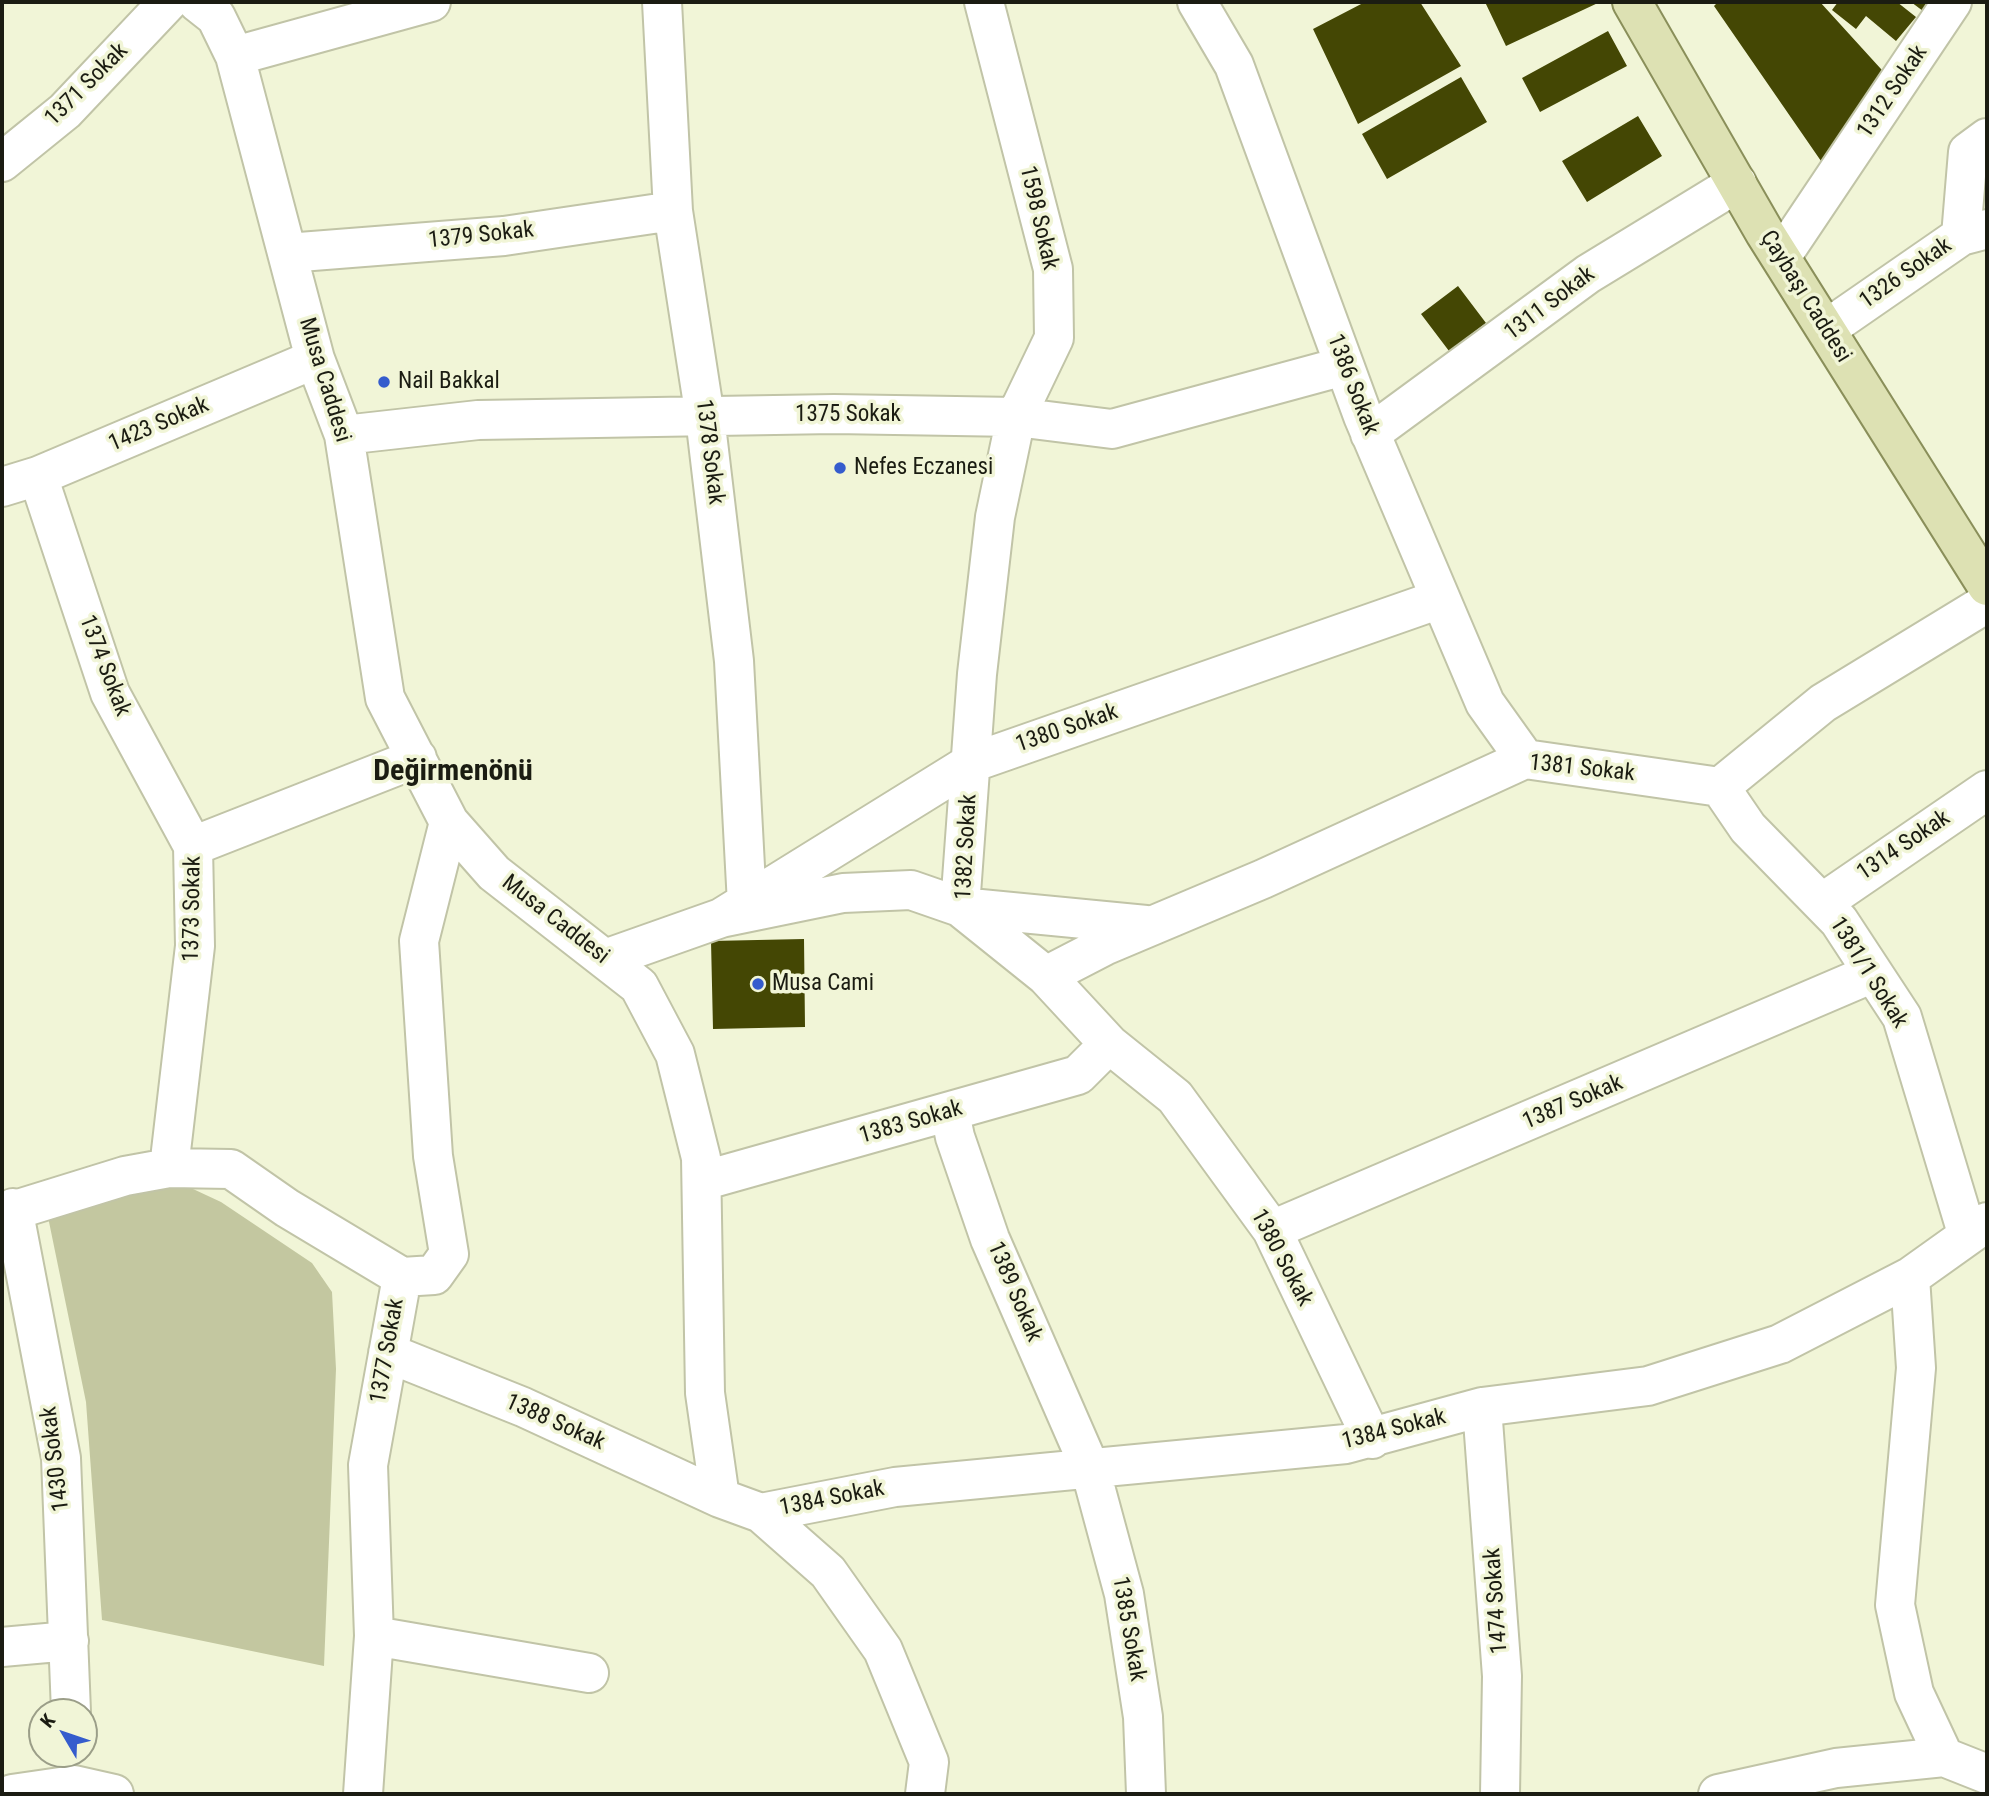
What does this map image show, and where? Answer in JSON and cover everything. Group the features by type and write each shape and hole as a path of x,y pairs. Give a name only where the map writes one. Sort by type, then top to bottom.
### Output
{"main road":[{"name":"Çaybaşı Caddesi","path":"1632,2 1781,257 1828,328 1867,398 1987,586"}],"street":[{"name":"1371 Sokak","path":"2,162 65,111 168,2"},
{"name":"Musa Caddesi","path":"197,2 216,17 235,56 315,359 344,435 384,698 449,821 494,873 639,986 675,1054 701,1158 705,1393 720,1498"},
{"path":"235,56 431,2"},
{"name":"1378 Sokak","path":"662,2 673,211 705,417 734,661 734,911"},
{"name":"1598 Sokak","path":"971,763 977,674 995,517 1016,417 1055,338 1053,269 984,2"},
{"name":"1386 Sokak","path":"1197,2 1234,65 1370,434 1485,703 1525,760"},
{"name":"1312 Sokak","path":"1781,257 1952,2"},
{"path":"1974,233 1968,152 1987,138"},
{"name":"1311 Sokak","path":"1370,434 1588,274 1737,183"},
{"name":"1379 Sokak","path":"287,253 504,236 673,211"},
{"name":"1326 Sokak","path":"1828,328 1974,233"},
{"name":"1423 Sokak","path":"2,486 38,476 315,359"},
{"name":"1375 Sokak","path":"344,435 478,421 834,414 1016,417 1112,429 1345,366"},
{"name":"1374 Sokak","path":"38,476 110,693 193,846"},
{"name":"1380 Sokak","path":"605,960 734,911 971,763 1440,599"},
{"path":"1720,787 1823,703 1987,603"},
{"name":"1373 Sokak","path":"169,1168 195,946 193,846 417,758"},
{"name":"1381 Sokak","path":"1046,975 1525,760 1720,787"},
{"name":"1382 Sokak","path":"971,763 960,907 1046,975"},
{"name":"1381/1 Sokak","path":"1720,787 1748,828 1839,921 1902,1017 1977,1227"},
{"name":"1314 Sokak","path":"1822,903 1987,790"},
{"name":"1377 Sokak","path":"363,1794 374,1636 368,1465 402,1277 434,1275 449,1254 433,1156 419,942 449,821"},
{"name":"1380 Sokak","path":"734,911 843,893 911,890 960,907"},
{"name":"1381 Sokak","path":"960,907 1152,926"},
{"name":"1387 Sokak","path":"1272,1230 1874,974"},
{"name":"1380 Sokak","path":"1046,975 1109,1044 1175,1097 1272,1230 1371,1439"},
{"name":"1383 Sokak","path":"702,1181 1078,1075 1109,1044"},
{"name":"1389 Sokak","path":"950,1113 955,1138 990,1239 1090,1468"},
{"path":"7,1211 125,1176 169,1168 231,1169 287,1208 402,1277"},
{"name":"1430 Sokak","path":"7,1211 61,1458 71,1698"},
{"name":"1384 Sokak","path":"761,1513 895,1487 1371,1439 1482,1407 1648,1385 1780,1344 1910,1277 1977,1227"},
{"path":"1910,1277 1916,1368 1895,1605 1914,1693 1944,1757"},
{"name":"1388 Sokak","path":"388,1353 523,1407 720,1498"},
{"name":"1474 Sokak","path":"1482,1407 1502,1676 1500,1794"},
{"name":"1385 Sokak","path":"1090,1468 1124,1594 1143,1717 1146,1794"},
{"path":"720,1498 761,1513 828,1572 883,1650 929,1762 925,1794"},
{"path":"374,1636 589,1673"},
{"path":"2,1647 69,1641"},
{"path":"1717,1794 1799,1785 1836,1768 1944,1757 1987,1774"},
{"path":"12,1794 74,1769 114,1794"}],"green space":[{"path":"163,1175 221,1202 312,1263 332,1292 336,1369 324,1666 102,1620 86,1402 48,1217"}],"building":[{"path":"1365,2 1420,2 1461,66 1358,124 1313,29"},
{"path":"1485,2 1600,2 1506,46"},
{"path":"1718,2 1820,2 1891,80 1821,161 1714,6"},
{"path":"1838,2 1897,2 1916,17 1896,41 1866,16 1856,29 1832,10"},
{"path":"1911,2 1931,2 1923,11"},
{"path":"1608,31 1627,66 1540,112 1522,78"},
{"path":"1461,77 1487,122 1387,179 1362,134"},
{"path":"1638,116 1662,156 1587,202 1562,161"},
{"path":"1458,286 1486,323 1449,351 1421,314"},
{"name":"Musa Cami","path":"804,939 805,1027 713,1029 711,941"}],"place":[{"name":"Nail Bakkal","path":"384,382"},
{"name":"Nefes Eczanesi","path":"840,468"},
{"name":"Musa Cami","path":"758,984"}],"district":[{"name":"Değirmenönü","path":"453,772"}]}
